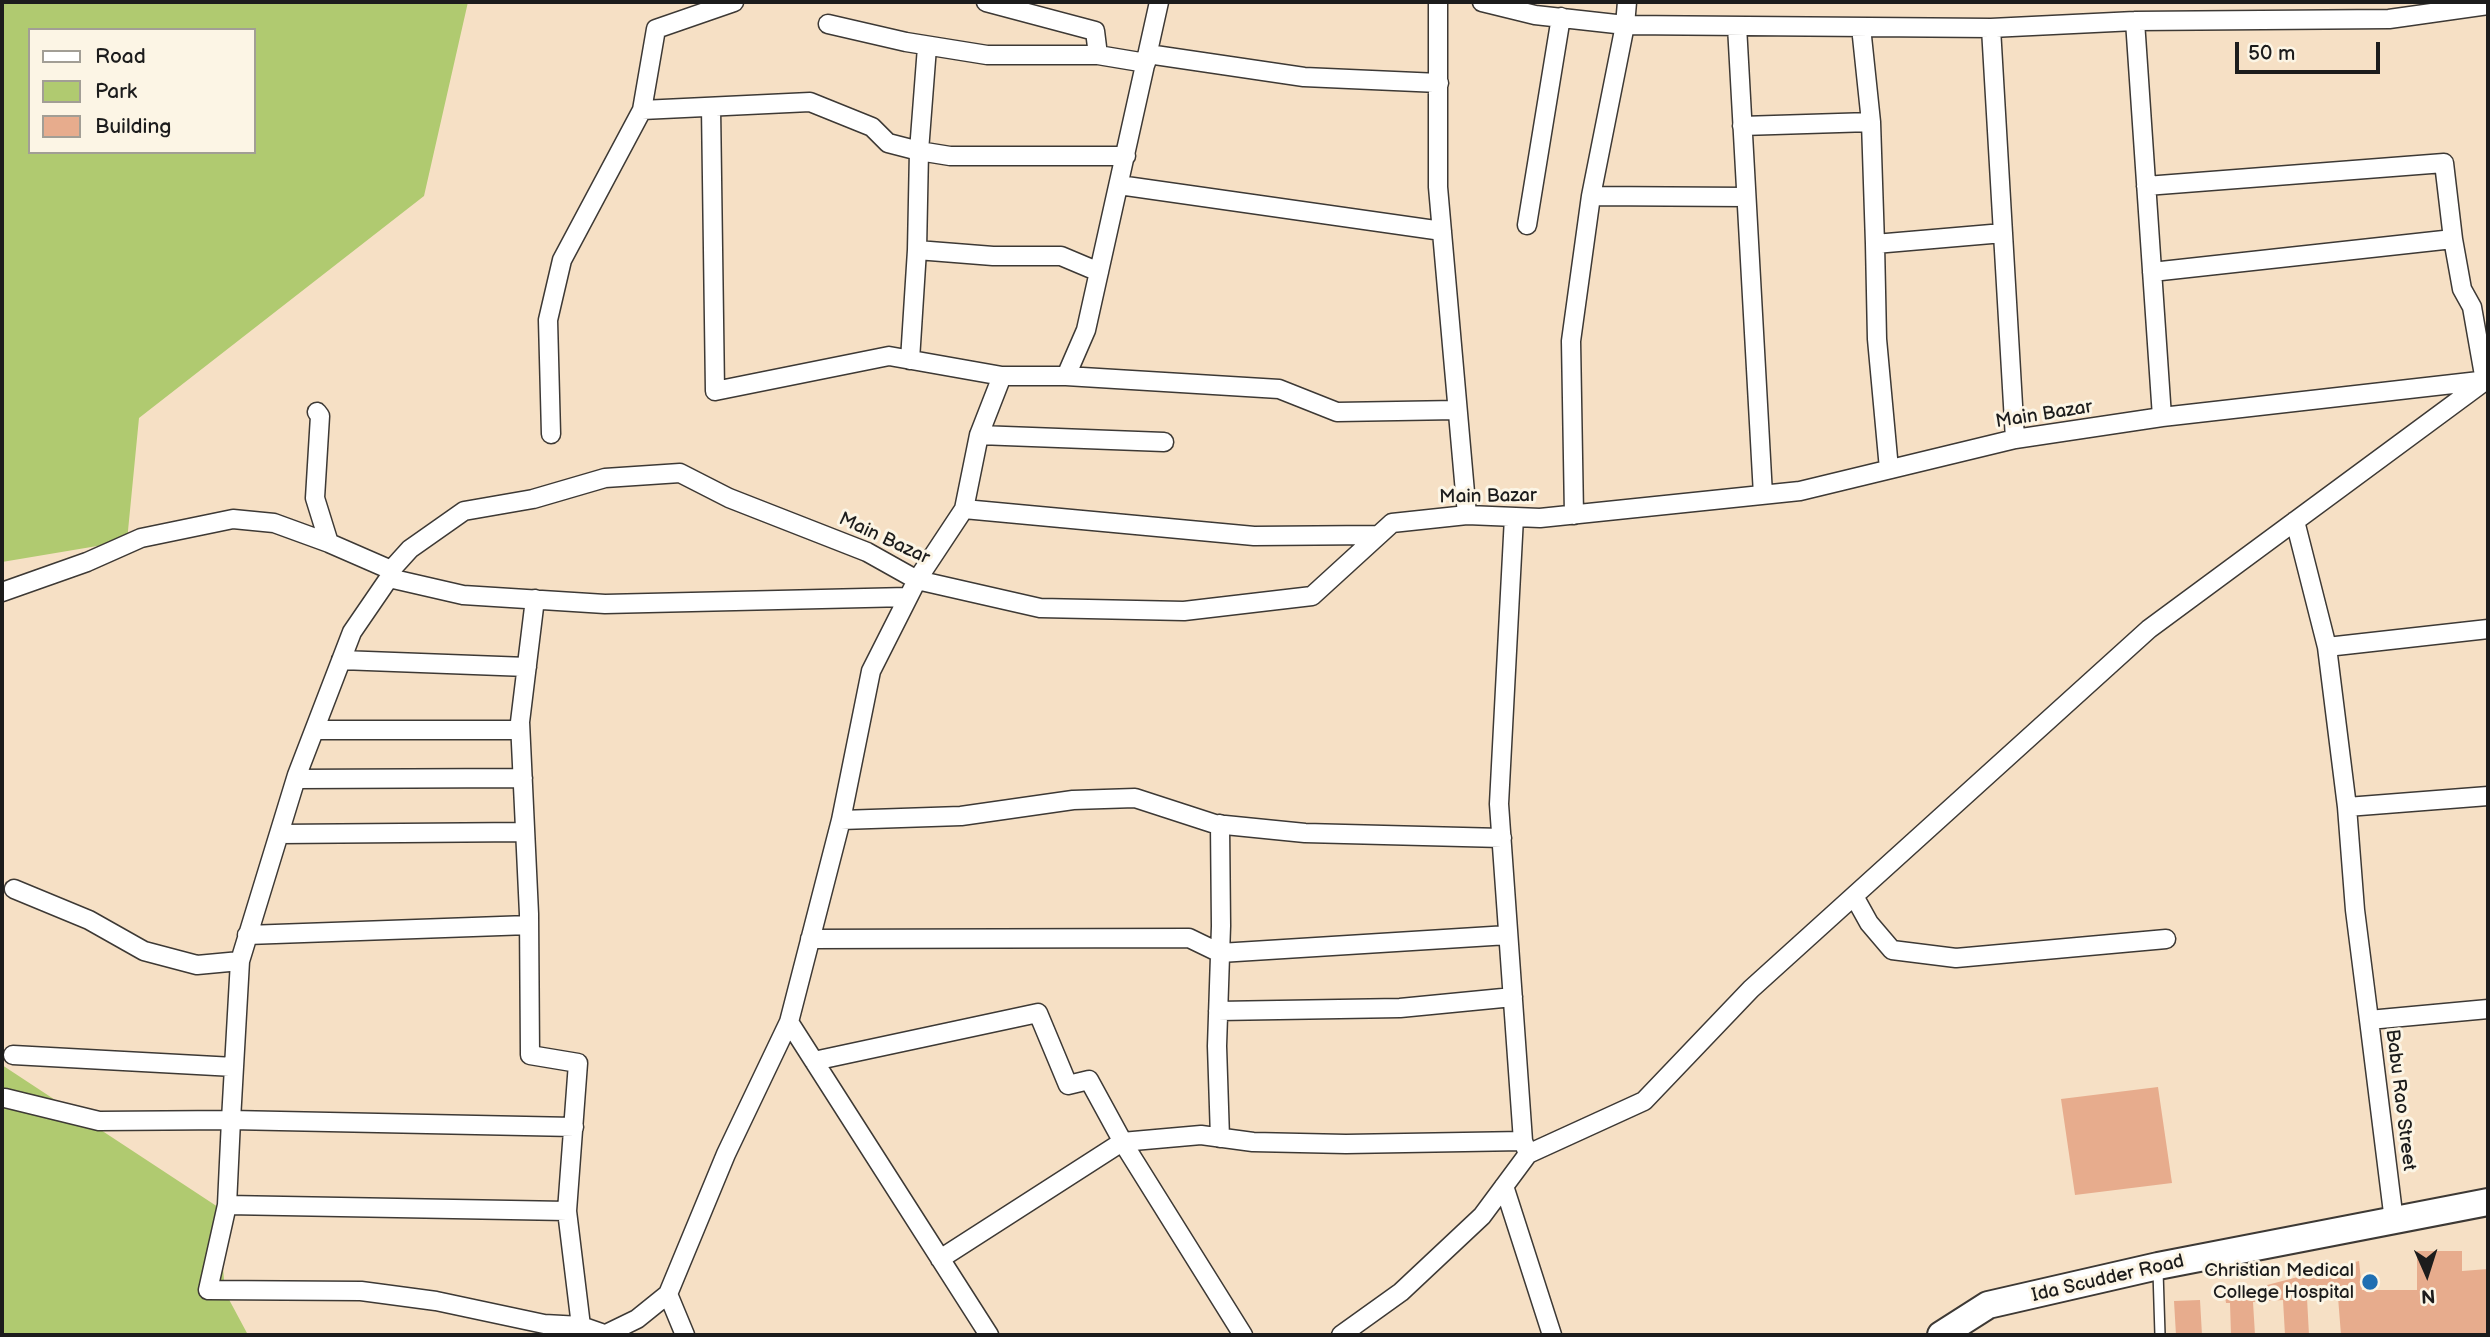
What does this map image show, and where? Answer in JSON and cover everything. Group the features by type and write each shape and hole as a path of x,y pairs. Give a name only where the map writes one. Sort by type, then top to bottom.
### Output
{"main road":[{"name":"Ida Scudder Road","path":"1941,1335 1988,1306 2158,1266 2488,1202"}],"street":[{"path":"551,434 548,320 562,260 642,110 656,29 734,2"},
{"path":"986,2 1095,31 1098,55"},
{"path":"1066,376 1086,330 1159,2"},
{"path":"1438,2 1438,187 1467,515"},
{"path":"1482,2 1535,15 1625,25 1991,28 2135,21 2389,19 2488,5"},
{"path":"1574,515 1571,341 1591,196 1625,25 1627,2"},
{"path":"1527,225 1561,18"},
{"path":"2135,21 2162,417"},
{"path":"828,24 929,46 987,55 1147,58 1304,77 1439,83"},
{"path":"1737,26 1763,495"},
{"path":"1861,27 1871,122 1877,339 1889,469"},
{"path":"1991,28 2015,439"},
{"path":"909,360 917,250 919,151 929,46"},
{"path":"642,110 810,102 872,127 888,143 919,151 950,156 1126,156"},
{"path":"711,107 715,391 889,356 1002,376 1066,376 1279,389 1337,412 1457,410"},
{"path":"1742,126 1871,122"},
{"path":"940,1259 1122,1142 1201,1135 1253,1142 1525,1148 1644,1101 1751,989 2149,629 2487,381 2472,307 2462,289 2444,163 2146,186"},
{"path":"1119,184 1442,231"},
{"path":"1591,196 1746,197"},
{"path":"1875,244 2003,233"},
{"path":"2152,272 2453,239"},
{"path":"917,250 993,256 1061,256 1099,272"},
{"path":"535,600 520,730 529,925 530,1055 579,1063 567,1211 581,1326 604,1335 637,1319 668,1294 726,1154 789,1021 841,820 871,671 917,580 964,509 979,435 1002,376"},
{"name":"Main Bazar","path":"581,1326 544,1324 436,1301 361,1291 208,1290 227,1205 240,961 296,779 352,632 410,549 464,511 533,499 605,478 680,473 729,498 867,552 917,580 1040,608 1184,611 1312,596 1392,523 1467,515 1540,518 1800,491 2015,439 2162,417 2487,381"},
{"path":"317,412 320,415 315,498 329,543"},
{"path":"979,435 1164,442"},
{"path":"964,509 1254,536 1378,536"},
{"path":"1341,1335 1401,1292 1482,1216 1504,1186 1525,1148 1499,804 1514,517"},
{"path":"2,592 87,562 141,538 233,519 274,523 329,543 390,574 463,595 605,604 908,597"},
{"path":"2295,521 2327,647 2347,807 2355,910 2368,1020"},
{"path":"2327,647 2488,629"},
{"path":"341,660 527,667"},
{"path":"314,730 520,730"},
{"path":"296,779 523,778"},
{"path":"2347,807 2488,796"},
{"path":"841,820 961,816 1073,800 1135,797 1220,824 1305,833 1502,838"},
{"path":"1220,824 1217,1046 1220,1138"},
{"path":"279,834 525,832"},
{"path":"14,889 89,920 144,951 197,965 240,961"},
{"path":"1854,896 1868,923 1892,950 1956,958 2166,939"},
{"path":"247,935 529,925"},
{"path":"810,939 1189,938 1220,953 1508,935"},
{"path":"1218,1011 1400,1008 1513,997"},
{"name":"Babu Rao Street","path":"2394,1221 2368,1020 2488,1009"},
{"path":"814,1061 1038,1013 1068,1085 1089,1080 1122,1142 1243,1335"},
{"path":"789,1021 989,1335"},
{"path":"13,1055 234,1067"},
{"path":"5,1098 99,1121 231,1120 574,1127"},
{"path":"1504,1186 1552,1335"},
{"path":"227,1205 567,1211"},
{"path":"668,1294 685,1335"}],"lane":[{"path":"2158,1266 2160,1335"}],"green space":[{"path":"2,2 468,2 424,196 139,418 127,541 2,562"},
{"path":"2,1065 218,1207 225,1292 248,1335 2,1335"}],"building":[{"path":"2158,1087 2172,1183 2075,1195 2061,1099"},
{"path":"2417,1251 2462,1251 2462,1271 2488,1269 2488,1335 2341,1335 2338,1297 2307,1298 2309,1335 2285,1335 2283,1300 2253,1302 2255,1335 2231,1335 2230,1303 2226,1303 2225,1296 2359,1261 2362,1290 2417,1290"},
{"path":"2200,1300 2202,1335 2176,1335 2174,1301"}],"place":[{"name":"Christian Medical College Hospital","path":"2370,1282"}]}
